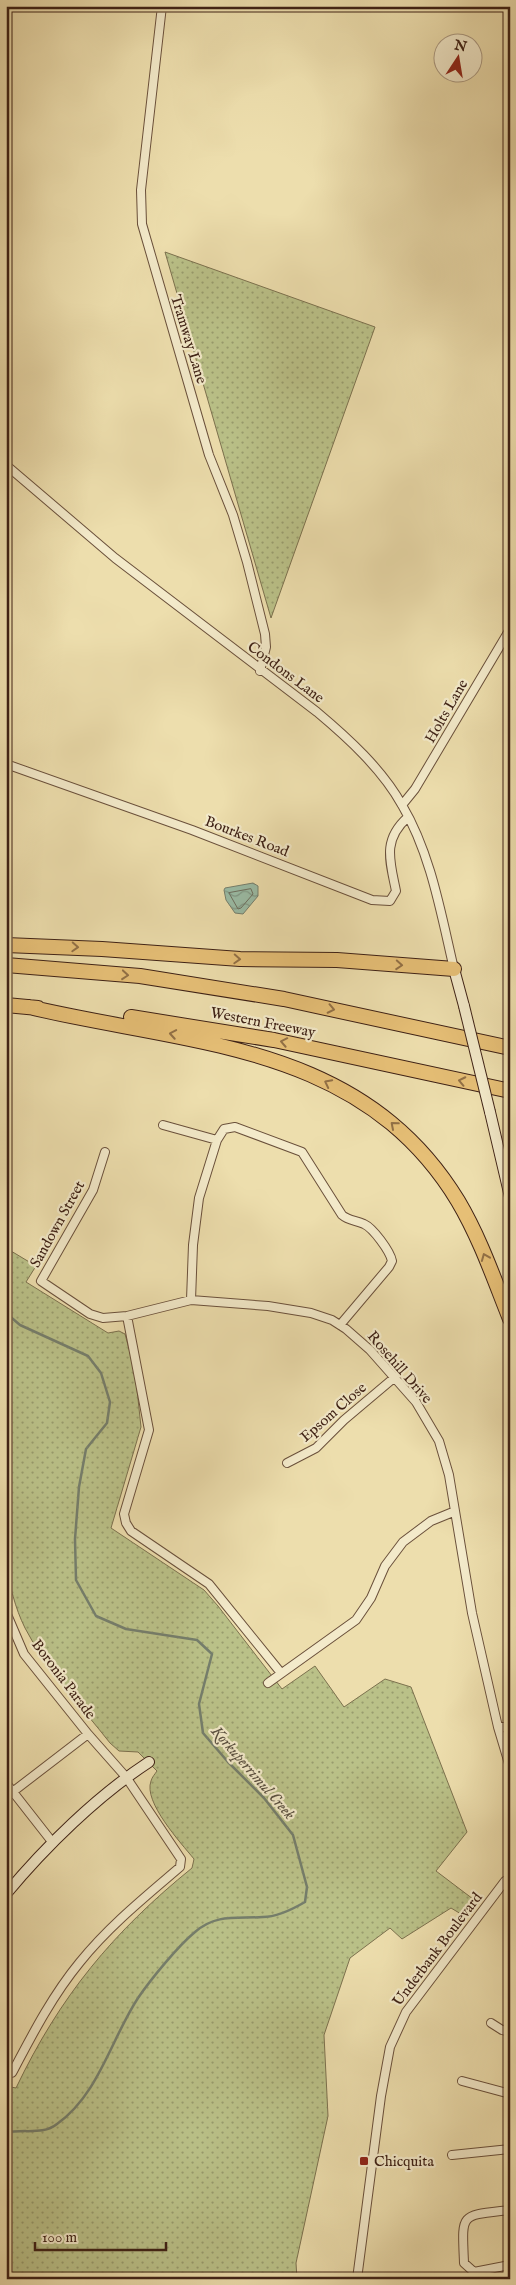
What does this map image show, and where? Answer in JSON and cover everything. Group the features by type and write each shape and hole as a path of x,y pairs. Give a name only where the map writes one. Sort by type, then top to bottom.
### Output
{"highway":[{"path":"6,945 102,949 240,959 337,960 454,969"},
{"name":"Western Freeway","path":"6,965 140,976 284,999 510,1048"},
{"name":"Western Freeway","path":"6,1005 132,1017 226,1031 510,1091"},
{"path":"29,1007 93,1021 183,1036 260,1055 303,1070 370,1107 385,1117 417,1147 448,1186 471,1224 510,1319"}],"main road":[{"path":"454,969 510,1197"},
{"path":"8,1893 53,1843 126,1777 149,1762"}],"street":[{"name":"Tramway Lane","path":"162,6 142,190 142,224 209,455 233,515 247,562 265,634 266,647 260,671"},
{"name":"Condons Lane","path":"6,465 115,558 341,733 377,770 402,805 408,818 433,883 454,969"},
{"name":"Holts Lane","path":"402,805 424,775 510,628"},
{"name":"Bourkes Road","path":"6,764 120,803 372,900 390,901 396,891 390,864 391,843 398,826 408,818"},
{"path":"163,1125 217,1140"},
{"path":"191,1300 193,1246 199,1198 217,1140 224,1129 235,1127 302,1152 342,1215 347,1219 365,1224 390,1253 392,1261 389,1267 340,1326"},
{"name":"Sandown Street","path":"41,1281 94,1190 105,1152"},
{"name":"Rosehill Drive","path":"41,1281 90,1314 103,1318 127,1316 191,1300 268,1306 311,1313 340,1326 370,1350 416,1402 439,1441 449,1475 472,1613 498,1727 510,1767"},
{"path":"127,1316 149,1430 124,1514 126,1522 132,1531 209,1584 281,1673"},
{"name":"Epsom Close","path":"286,1463 316,1448 344,1420 394,1377"},
{"path":"268,1683 356,1620 371,1598 385,1566 403,1542 431,1521 454,1512"},
{"name":"Boronia Parade","path":"6,1612 24,1654 88,1734 126,1777 182,1859 180,1867 126,1912 79,1963 46,2010 12,2074 6,2073"},
{"path":"498,1727 510,1727"},
{"path":"6,1797 88,1734"},
{"path":"6,1783 53,1843"},
{"name":"Underbank Boulevard","path":"357,2279 381,2096 393,2040 406,2012 505,1881 510,1878"},
{"path":"491,2023 502,2030 510,2032"},
{"path":"462,2081 510,2094"},
{"path":"452,2155 510,2149"},
{"path":"510,2210 475,2214 467,2218 463,2226 464,2263 474,2272 510,2265"}],"green space":[{"path":"165,252 375,327 271,618"},
{"path":"6,1248 36,1266 26,1282 108,1333 119,1331 125,1334 135,1371 141,1427 111,1528 204,1590 282,1689 315,1666 344,1707 385,1679 411,1687 467,1832 436,1871 473,1899 461,1914 451,1908 402,1939 390,1928 350,1958 324,2035 328,2116 296,2263 297,2279 6,2279 6,2086 16,2088 51,2024 91,1967 137,1916 192,1868 194,1859 165,1822 153,1800 150,1790 151,1781 157,1771 138,1752 119,1751 110,1743 64,1687 33,1643 21,1620 11,1589 6,1565"}],"water":[{"path":"253,883 258,886 258,896 243,914 235,913 226,900 225,888"}],"waterway":[{"name":"Korkuperrimul Creek","path":"6,1313 20,1325 88,1356 101,1373 110,1402 107,1423 86,1449 79,1487 75,1539 76,1580 96,1616 126,1629 197,1640 212,1654 199,1704 203,1733 228,1762 264,1798 293,1835 307,1887 305,1902 285,1912 269,1917 220,1919 203,1926 195,1932 165,1963 138,1998 94,2082 71,2112 57,2124 45,2130 6,2133"}],"place":[{"name":"Chicquita","path":"364,2161"}]}
